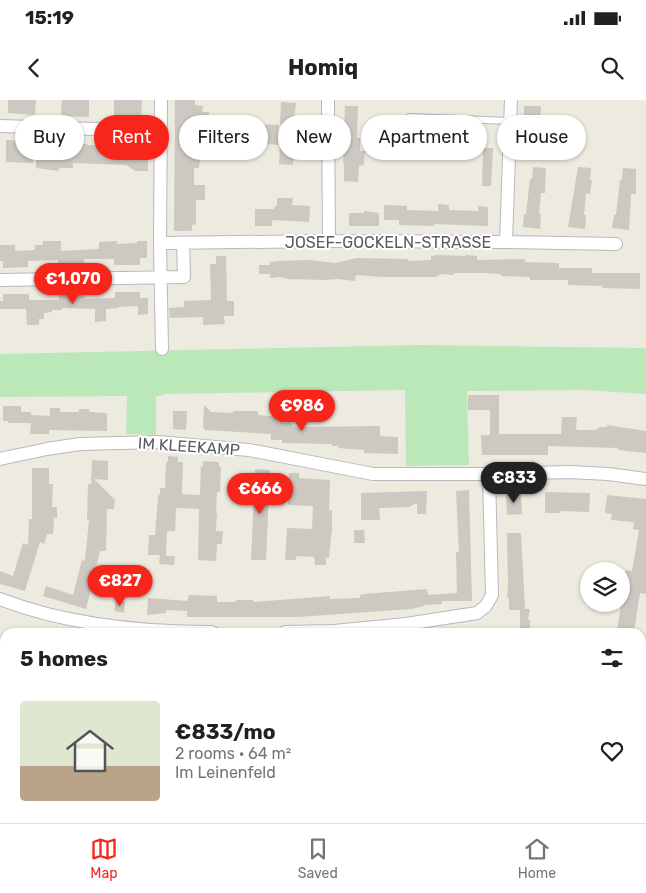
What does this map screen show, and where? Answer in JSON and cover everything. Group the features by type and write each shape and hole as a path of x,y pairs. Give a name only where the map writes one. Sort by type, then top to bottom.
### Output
{"street":[{"path":"161,100 161,115"},
{"path":"328,100 329,241"},
{"path":"511,115 512,100"},
{"path":"0,126 94,129"},
{"path":"160,160 162,349"},
{"path":"506,242 509,160"},
{"name":"JOSEF-GOCKELN-STRASSE","path":"160,243 329,241 616,244"},
{"path":"0,280 184,278 183,243"},
{"name":"IM KLEEKAMP","path":"0,459 47,448 80,444 158,442 249,450 373,474 570,472 646,479"},
{"path":"346,628 406,624 477,613 486,606 492,595 489,474"},
{"path":"0,599 26,609 61,618 127,628"}],"green space":[{"path":"420,345 646,348 646,394 585,390 467,391 469,465 406,466 405,390 165,394 156,397 156,435 126,434 127,396 0,397 0,354"}],"building":[{"path":"8,100 36,100 35,115 8,113"},
{"path":"62,100 89,100 89,117 84,117 84,115 61,115"},
{"path":"114,100 142,100 141,115 114,115"},
{"path":"175,100 195,100 195,105 203,106 202,112 209,112 209,115 179,115 179,160 200,160 199,168 194,168 194,185 205,185 205,200 196,200 196,224 192,225 192,230 174,231"},
{"path":"281,102 296,103 294,115 280,115"},
{"path":"345,106 358,106 357,138 360,138 361,160 364,160 363,166 359,165 358,182 344,181 343,160 351,160 351,115 345,115"},
{"path":"524,106 541,106 540,115 524,115"},
{"path":"268,125 278,125 278,145 268,144"},
{"path":"6,140 15,140 15,160 33,160 33,163 6,162"},
{"path":"84,144 94,145 94,160 148,160 148,171 135,171 126,165 73,163 73,168 59,168 59,171 36,168 36,160 84,160"},
{"path":"487,148 493,148 491,186 482,186 483,160 487,160"},
{"path":"279,160 294,160 293,165 279,164"},
{"path":"533,167 546,168 545,193 541,193 540,229 523,227"},
{"path":"578,167 591,168 590,194 586,193 585,229 568,227"},
{"path":"623,168 636,169 636,194 631,194 629,230 612,228 614,215 616,215"},
{"path":"277,198 293,198 292,205 310,206 309,222 272,220 272,226 255,226 255,209 274,209 277,206"},
{"path":"438,204 449,205 449,210 478,211 478,206 488,207 488,226 399,225 399,220 384,220 384,205 407,206 407,210 438,211"},
{"path":"364,211 379,213 379,226 349,226 349,213 364,213"},
{"path":"43,241 61,241 61,251 99,249 99,242 117,241 117,244 147,241 147,258 140,258 140,265 114,265 114,259 84,259 84,266 58,266 58,260 28,261 28,267 3,268 3,261 0,261 0,245 15,245 15,251 35,250 35,245 43,245"},
{"path":"216,256 226,256 227,301 234,301 234,316 224,316 225,324 203,325 203,317 170,318 169,308 184,307 184,301 211,300 210,264 216,264"},
{"path":"431,256 477,256 477,260 525,259 525,262 559,263 559,268 592,268 592,273 640,273 640,289 568,285 568,280 530,280 530,277 501,276 501,274 485,273 454,273 454,275 442,274 435,277 356,275 355,281 338,279 292,280 280,277 270,278 270,274 259,274 259,265 270,265 270,262 279,261 308,260 336,263 356,258 408,259 408,261 431,260"},
{"path":"115,292 140,292 140,298 148,298 148,314 138,315 138,306 118,307 106,309 106,321 95,322 95,309 62,308 62,310 52,310 52,312 44,313 44,319 39,319 39,325 27,325 26,309 0,309 0,301 3,301 3,294 29,294 29,300 59,300 59,293 84,293 85,299 115,298"},
{"path":"468,395 499,395 499,434 561,434 562,417 577,417 576,430 596,430 600,427 607,427 607,425 646,431 646,453 618,450 618,448 548,446 548,455 482,455 481,435 490,435 490,410 468,410"},
{"path":"204,405 211,412 258,411 258,415 283,417 283,423 291,423 293,426 299,427 380,426 380,436 398,437 398,454 364,453 364,450 338,448 338,446 332,446 332,444 282,443 282,440 271,440 271,434 205,430 203,427"},
{"path":"3,406 21,406 21,412 31,412 31,415 50,416 50,408 60,408 60,412 79,412 79,409 89,409 89,412 107,413 107,431 49,430 49,434 30,434 31,423 8,423 8,421 3,421"},
{"path":"173,411 187,411 186,430 173,429"},
{"path":"168,456 178,457 178,462 183,462 182,494 200,495 201,466 203,466 203,461 219,462 219,467 221,467 220,492 217,492 216,531 223,531 222,544 217,544 216,561 198,560 199,509 176,508 175,531 167,531 166,556 175,556 174,565 159,564 160,555 148,555 149,535 155,535 160,488 165,488"},
{"path":"92,460 108,461 108,480 94,479 115,500 114,509 107,509 106,551 100,551 95,573 120,579 118,589 98,584 97,589 91,588 86,609 43,596 46,586 73,595 82,560 85,561 89,520 87,520 88,484 91,484"},
{"path":"32,468 49,468 49,484 53,484 52,507 57,507 57,518 54,518 53,534 47,534 44,544 40,542 25,591 0,584 0,571 13,576 23,543 28,545 29,519 32,519"},
{"path":"255,469 270,470 266,560 251,560"},
{"path":"289,473 299,473 299,478 330,480 329,510 332,510 332,528 329,558 326,558 326,565 315,565 314,557 296,556 296,560 285,560 287,528 312,529 313,506 288,505"},
{"path":"469,490 472,601 442,601 442,604 424,605 411,609 298,617 187,617 187,611 166,610 166,613 147,615 148,598 187,601 189,595 217,596 217,602 253,600 253,602 330,596 330,599 360,598 360,595 364,594 427,589 428,595 457,593 456,552 459,552 456,491"},
{"path":"427,491 426,514 417,514 417,503 409,507 379,508 380,520 361,520 361,493"},
{"path":"545,492 590,493 589,512 560,511 560,513 545,513"},
{"path":"506,493 521,493 522,514 507,515"},
{"path":"607,495 646,499 646,594 640,593 635,628 618,628 620,612 630,612 630,571 632,571 639,530 633,529 634,522 611,520 612,514 605,513"},
{"path":"354,530 364,530 365,543 354,543"},
{"path":"507,533 521,533 525,609 530,609 528,620 530,620 530,628 520,628 520,610 509,610"},
{"path":"136,584 151,586 142,594 135,594"},
{"path":"116,601 125,602 124,613 114,611"}]}
